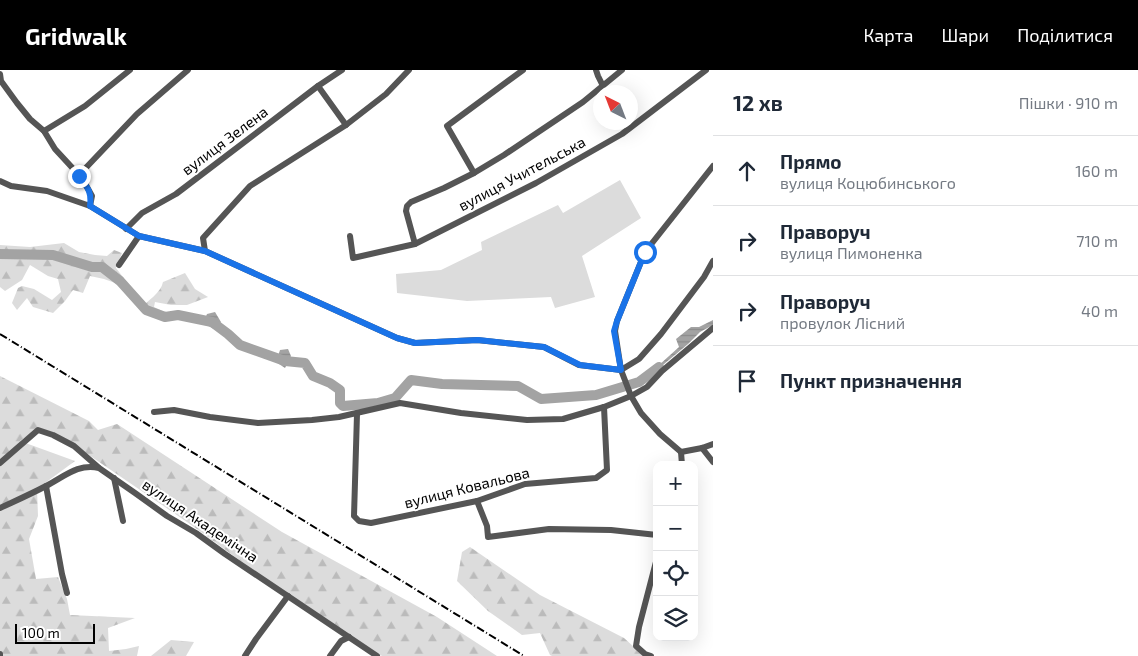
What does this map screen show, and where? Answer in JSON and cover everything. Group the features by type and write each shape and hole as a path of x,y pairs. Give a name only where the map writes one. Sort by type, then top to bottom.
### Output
{"street":[{"path":"44,131 85,106 130,70"},
{"path":"79,176 137,114 188,70"},
{"path":"205,251 204,238 250,186 346,125 386,94 409,70"},
{"path":"474,173 447,126 523,70"},
{"path":"596,70 602,85"},
{"path":"604,85 622,70"},
{"name":"вулиця Учительська","path":"350,236 353,258 415,244 536,184 622,134 706,70"},
{"name":"вулиця Зелена","path":"126,228 142,213 176,194 339,71"},
{"path":"0,74 1,80 17,103 30,119 44,131 55,149 87,187 92,196 90,206"},
{"path":"318,86 346,125"},
{"path":"415,244 406,211 407,206 411,202 474,173 504,155 593,94"},
{"path":"682,461 681,452 640,413 621,370 614,331 645,252 713,166"},
{"path":"0,181 11,186 48,192 90,206 139,236 205,251 397,338 415,343 478,340 544,347 580,365 621,370 639,359 661,334 704,277 713,261"},
{"path":"120,264 139,236"},
{"path":"154,412 174,410 210,418 258,423 312,420 357,414 400,403 461,413 527,420 563,419 604,407 647,387 662,371 713,328"},
{"name":"вулиця Ковальова","path":"357,414 354,516 358,521 371,523 477,501 525,484 596,478 606,470 604,407"},
{"name":"вулиця Академічна","path":"0,463 38,430 53,435 74,446 99,468 167,516 196,533 377,656"},
{"path":"681,452 713,444"},
{"path":"702,448 713,462"},
{"path":"0,508 78,468 93,466 99,468"},
{"path":"114,478 123,521"},
{"path":"46,486 67,593"},
{"path":"477,501 487,526 488,537 549,529 611,530 653,534"},
{"path":"651,656 645,654 636,646 653,573"},
{"path":"245,656 288,596"},
{"path":"341,632 341,641"},
{"path":"330,656 341,641 349,637"}],"green space":[{"path":"620,180 641,218 582,256 595,297 555,308 551,297 467,301 397,293 396,274 441,270 482,250 481,242 558,205 563,213"},
{"path":"64,243 79,252 95,255 107,256 114,250 122,253 116,268 126,281 118,284 90,276 83,293 73,290 53,313 33,307 27,298 17,310 12,303 18,288 22,286 34,289 52,300 61,292 58,279 48,276 30,265 22,280 5,291 0,287 0,245 30,247"},
{"path":"185,273 195,289 208,297 187,305 155,302 154,307 169,314 160,319 140,309 157,293 163,282"},
{"path":"0,376 89,421 98,430 117,424 282,532 437,617 497,656 382,656 318,617 187,522 64,438 38,428 20,441 75,461 37,489 38,516 29,539 36,579 58,577 67,599 70,615 135,618 108,628 109,651 139,646 137,656 0,656"},
{"path":"470,547 540,595 624,638 644,656 550,655 540,633 522,635 488,611 457,581 462,552"},
{"path":"171,640 194,642 186,656 151,656"}],"shaded area":[{"path":"215,312 221,322 214,329 203,323 207,314"},
{"path":"713,320 713,325 700,332 645,380 679,347 676,339 691,327 699,327"},
{"path":"288,349 291,356 285,368 276,362 280,350"}],"waterway":[{"path":"0,254 53,255 92,267 102,267 120,281 146,310 165,317 178,315 212,322 240,345 285,361 305,363 313,376 330,383 340,390 340,403 343,406 378,403 395,398 411,380 442,384 518,386 541,399 596,395 639,382 659,367"}],"railway":[{"path":"0,334 524,656"}],"route":[{"path":"79,176 92,196 90,206 139,236 205,251 397,338 415,343 478,340 544,347 580,365 621,370 614,331 645,252"}]}
